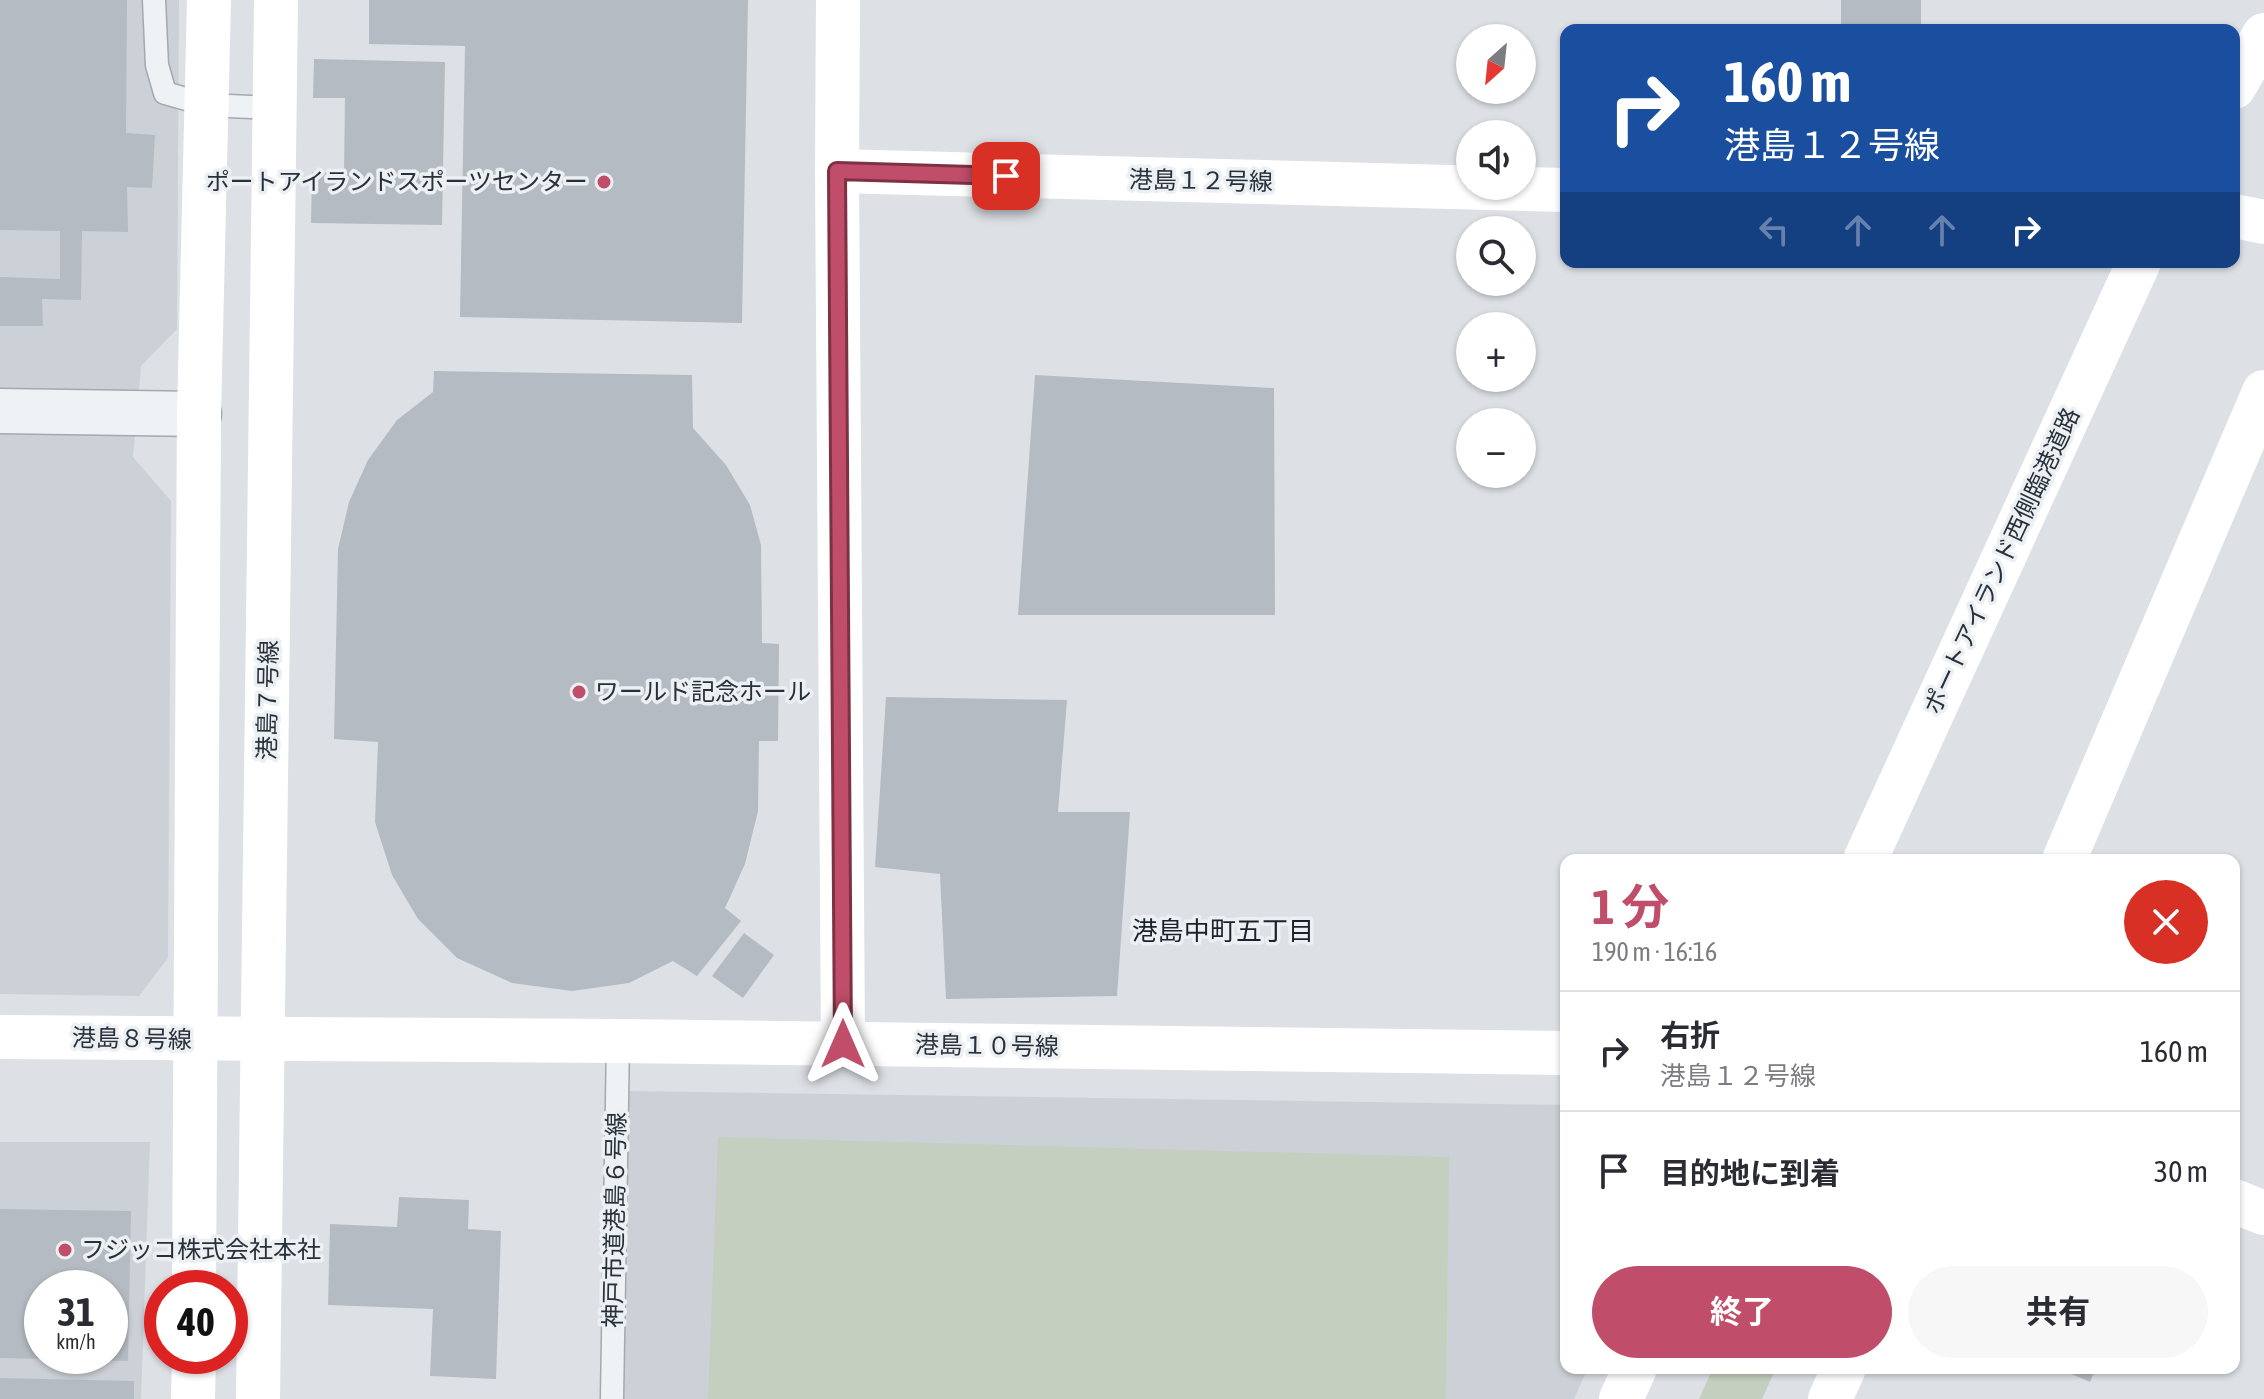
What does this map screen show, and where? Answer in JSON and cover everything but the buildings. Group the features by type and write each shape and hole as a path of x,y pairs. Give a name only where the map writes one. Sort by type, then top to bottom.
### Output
{"street":[{"path":"194,1270 199,414 209,0"},
{"name":"港島７号線","path":"258,1399 276,0"},
{"path":"838,0 843,1044"},
{"path":"2240,77 2264,35"},
{"name":"港島１２号線","path":"837,171 1560,190"},
{"path":"2240,217 2264,222"},
{"name":"ポートアイランド西側臨港道路","path":"1868,854 2136,268"},
{"path":"2067,854 2264,392"},
{"path":"0,411 199,414"},
{"name":"港島８号線","path":"0,1037 263,1040"},
{"name":"港島１０号線","path":"263,1040 618,1041 1560,1053"},
{"path":"2240,1203 2264,1213"},
{"path":"193,1399 194,1374"},
{"path":"1621,1399 1632,1374"},
{"path":"1830,1399 1841,1374"}],"lane":[{"path":"154,0 157,65 165,93 207,105 275,108"},
{"name":"神戸市道港島６号線","path":"612,1399 618,1041"}],"shaded area":[{"path":"0,0 179,0 177,329 141,366 133,457 171,501 168,958 139,996 0,994"},
{"path":"629,1091 1560,1105 1560,1374 1585,1374 1574,1399 623,1399"},
{"path":"0,1142 150,1142 141,1399 0,1399"}],"green space":[{"path":"718,1137 1449,1157 1446,1399 708,1399"},
{"path":"1710,1374 1773,1374 1762,1399 1699,1399"}],"place":[{"name":"ポートアイランドスポーツセンター","path":"604,182"},
{"name":"ワールド記念ホール","path":"579,692"},
{"name":"フジッコ株式会社本社","path":"65,1250"}],"district":[{"name":"港島中町五丁目","path":"1223,931"}],"route":[{"path":"843,1044 837,171 1006,176"}]}
